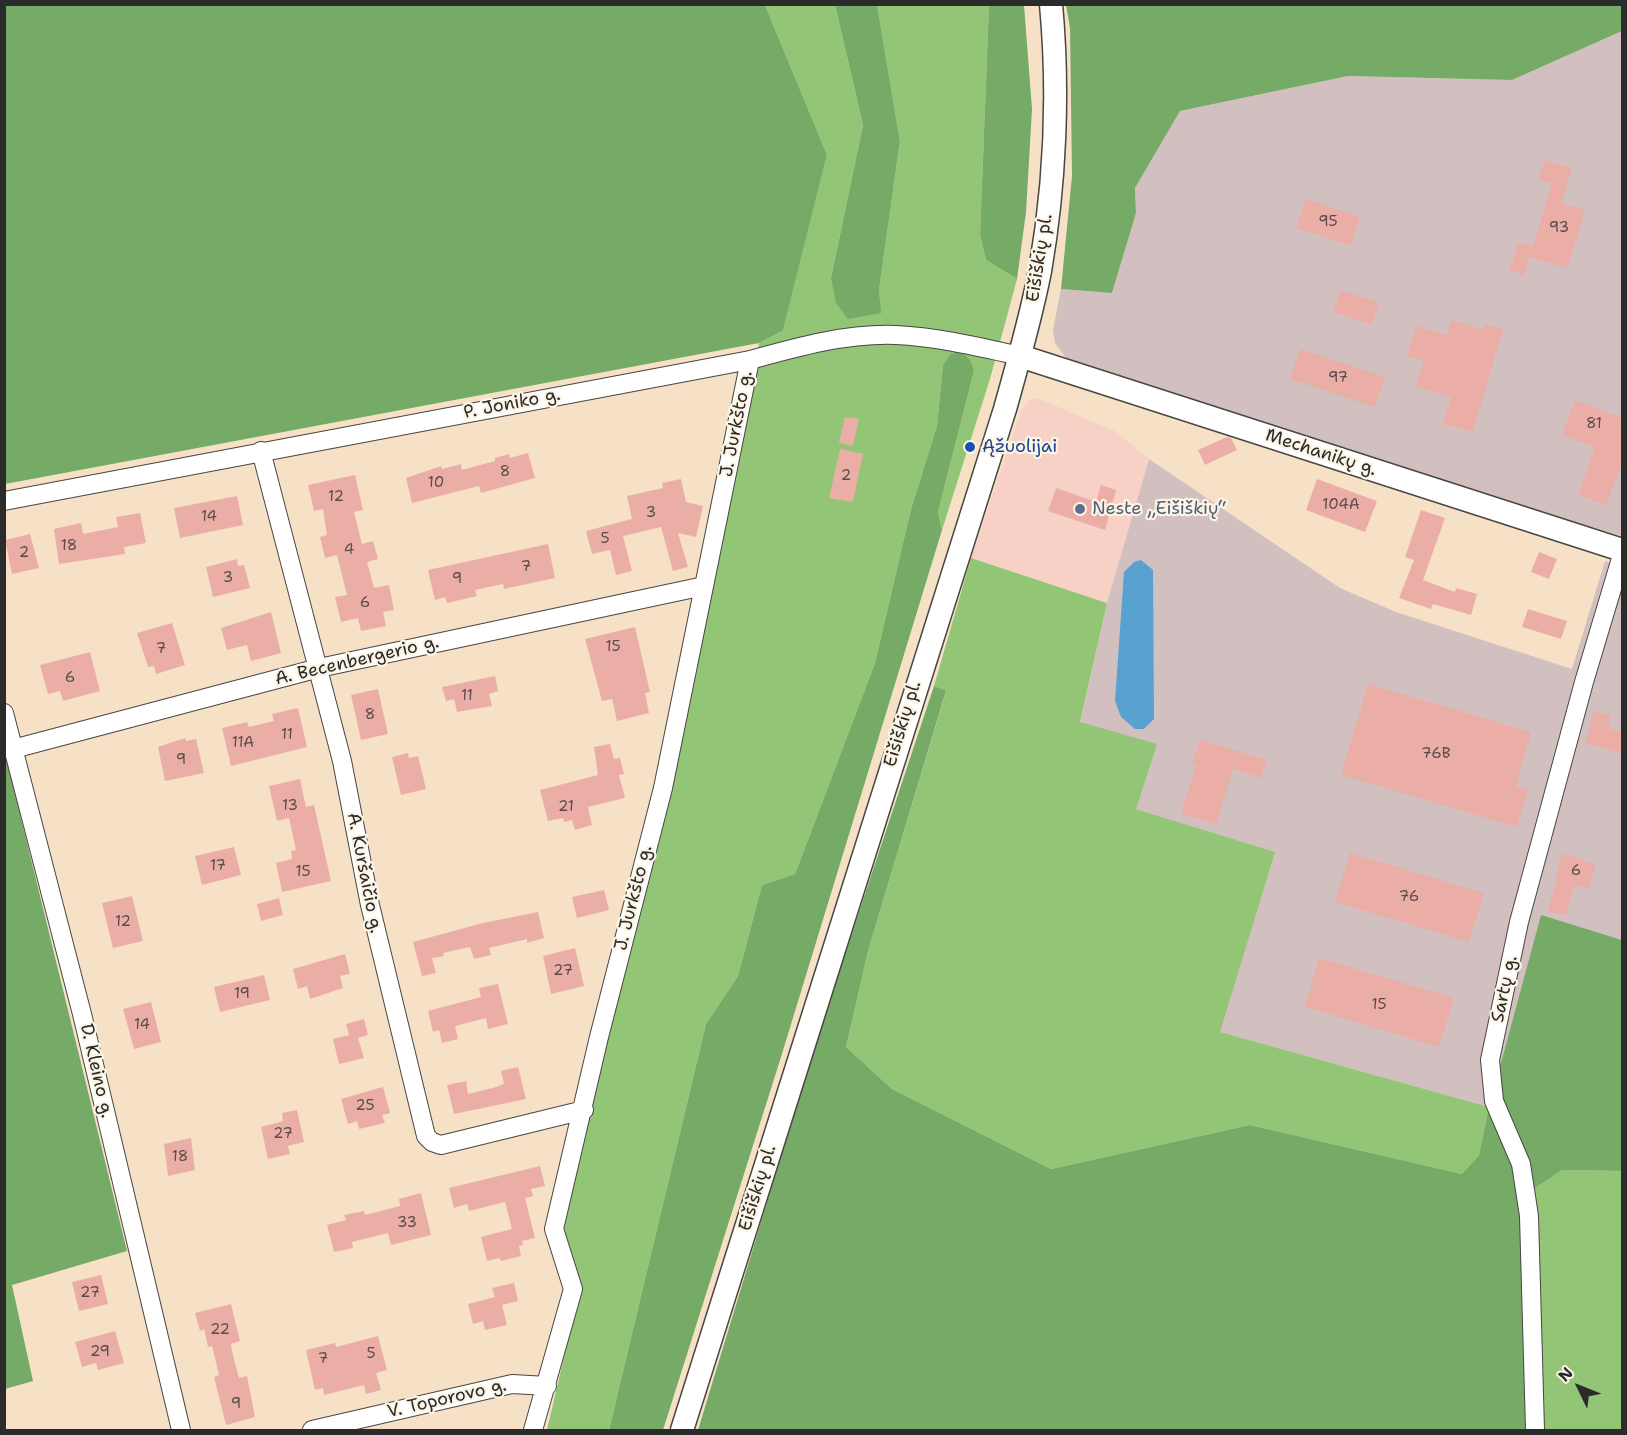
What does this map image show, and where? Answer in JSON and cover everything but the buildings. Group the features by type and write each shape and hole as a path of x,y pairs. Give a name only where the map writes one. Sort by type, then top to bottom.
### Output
{"main road":[{"name":"Eišiškių pl.","path":"682,1431 1020,356 1040,271 1046,226 1054,104 1051,4"},
{"name":"Mechanikų g.","path":"1020,356 1623,550"}],"street":[{"name":"P. Joniko g.","path":"4,501 750,360 799,346 894,335 946,339 1020,356"},
{"name":"J. Jurkšto g.","path":"533,1431 573,1289 554,1229 584,1110 599,1037 663,788 750,360"},
{"name":"A. Kuršaičio g.","path":"261,451 342,761 370,905 426,1136 432,1142 441,1145 584,1110"},
{"name":"Sartų g.","path":"1535,1431 1529,1216 1521,1164 1494,1101 1490,1060 1520,922 1584,682 1623,555"},
{"name":"A. Becenbergerio g.","path":"13,749 319,668 704,586"},
{"name":"D. Kleino g.","path":"4,713 85,1026 181,1431"},
{"name":"V. Toporovo g.","path":"312,1431 512,1384 547,1386"}],"shaded area":[{"path":"1622,31 1622,536 1498,499 1066,358 1055,343 1053,330 1061,289 1112,293 1136,213 1135,188 1180,111 1348,76 1512,80"},
{"path":"1037,398 1115,431 1149,459 1107,603 971,558 1021,410 1030,400"},
{"path":"1149,459 1340,588 1396,612 1572,669 1605,561 1622,567 1622,940 1541,916 1489,1107 1219,1032 1274,852 1136,809 1080,723 1107,603"}],"green space":[{"path":"5,4 765,5 827,155 783,330 759,343 5,484"},
{"path":"1622,4 1622,31 1512,80 1348,76 1180,111 1135,188 1136,213 1112,293 1061,289 1072,176 1070,28 1066,5"},
{"path":"765,5 835,5 863,125 831,278 880,313 879,290 900,141 877,5 989,5 980,235 986,260 1017,279 990,379 942,530 938,512 974,371 943,366 937,426 911,509 875,663 795,874 762,885 738,976 706,1024 609,1430 547,1430 578,1297 563,1230 712,591 759,343 783,329 827,155"},
{"path":"835,5 877,5 900,141 879,290 881,313 848,319 836,303 831,278 863,125"},
{"path":"989,5 1024,5 1032,109 1026,212 1017,279 986,260 980,235"},
{"path":"962,352 970,360 974,371 938,512 942,530 781,1057 663,1430 609,1430 706,1024 738,976 762,885 795,874 875,663 911,509 937,426 943,365 951,354"},
{"path":"971,558 1107,603 1080,722 1157,744 1136,809 1275,852 1220,1032 1489,1107 1479,1155 1462,1174 1250,1125 1051,1169 892,1089 846,1047 868,951 946,692 934,686"},
{"path":"934,686 946,691 868,951 846,1047 892,1089 1051,1169 1250,1125 1462,1174 1479,1155 1489,1107 1541,915 1622,940 1622,1171 1562,1170 1534,1189 1529,1430 698,1430 813,1051"},
{"path":"5,753 127,1251 12,1285 33,1381 5,1389"},
{"path":"1562,1170 1622,1171 1622,1430 1529,1430 1534,1189"}],"water":[{"path":"1141,560 1153,570 1154,719 1144,729 1135,729 1121,717 1115,701 1124,572 1134,562"}],"place":[{"name":"Ąžuolijai","path":"970,447"},
{"name":"Neste „Eišiškių“","path":"1080,509"}]}
